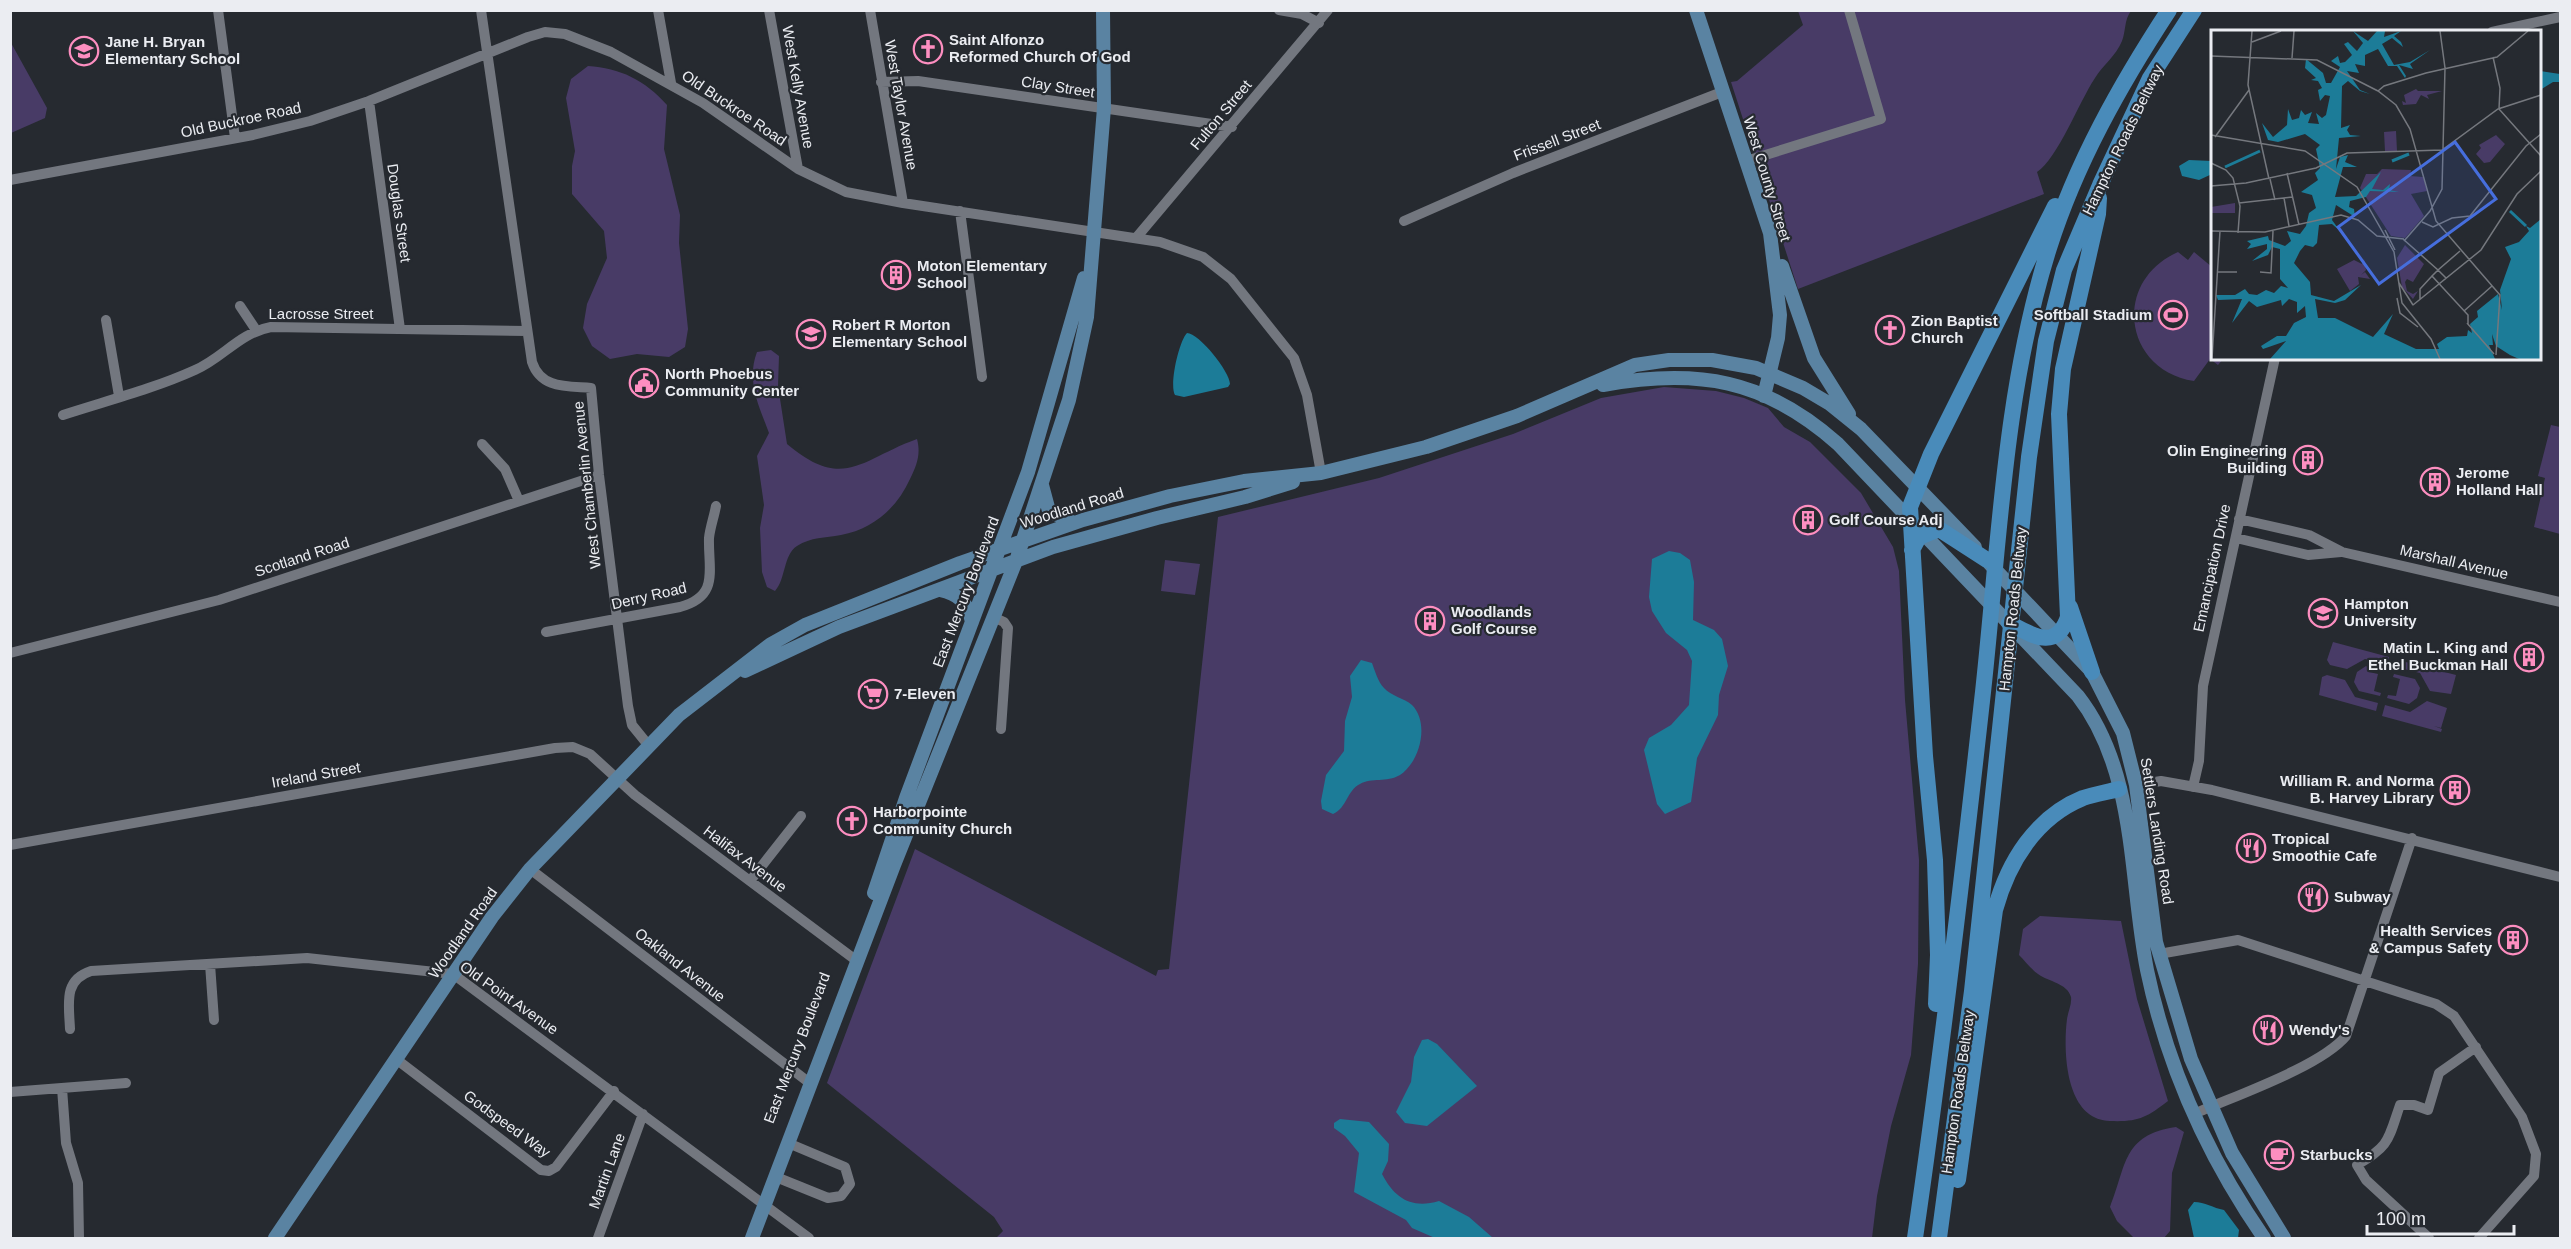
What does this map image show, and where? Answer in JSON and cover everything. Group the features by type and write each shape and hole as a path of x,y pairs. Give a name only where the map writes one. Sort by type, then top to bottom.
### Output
{"highway":[{"name":"Hampton Roads Beltway","path":"1914,1239 1944,1034 2000,526 2016,400 2032,307 2050,245 2098,130 2126,77 2169,10"},
{"name":"Hampton Roads Beltway","path":"1940,1239 1972,991 2037,393 2046,340 2064,270 2100,186 2150,78 2194,10"},
{"path":"1927,1158 1926,1093 1938,986 1938,956 1935,860 1909,517 1917,485 2016,279 2098,130"},
{"path":"2009,623 2041,638 2058,634 2068,617 2059,414 2063,369 2098,214 2100,186"},
{"path":"1912,550 1924,533 1943,530 1987,560"},
{"path":"2068,602 2092,672"},
{"path":"1940,1239 1957,1188 1995,910 2001,888 2020,851 2048,819 2085,797 2120,789"}],"main road":[{"name":"East Mercury Boulevard","path":"752,1239 761,1203 854,959 1016,561 1069,400 1087,317 1104,108 1103,10"},
{"name":"West County Street","path":"1696,10 1770,233 1780,302 1778,338 1764,396"},
{"path":"1770,233 1814,358 1854,423"},
{"name":"East Mercury Boulevard","path":"854,959 906,798 993,569 1038,442 1091,256"},
{"name":"Woodland Road","path":"721,683 839,627 993,569 1104,532 1245,498 1321,473 1426,447 1517,416 1635,365 1653,362 1712,360 1770,373"},
{"name":"Settlers Landing Road","path":"1770,373 1816,395 1854,423 1917,485 2092,672 2123,733 2136,785 2159,954 2191,1059 2210,1107 2247,1180 2284,1239"},
{"name":"Woodland Road","path":"1580,389 1672,376 1722,382 1764,396"},
{"name":"Settlers Landing Road","path":"1764,396 1791,409 1824,431 1909,517 2094,716 2105,739 2120,789 2151,988 2175,1067 2194,1114 2222,1170 2264,1239"},
{"name":"Woodland Road","path":"275,1239 492,917 530,869 679,715 771,644 836,612 1000,548 1074,523 1160,499 1244,481 1321,473"},
{"path":"1042,485 1049,511 1074,523"},
{"path":"940,590 962,599 968,607 972,622"},
{"path":"836,612 839,627"},
{"path":"2120,789 2136,785"},
{"name":"East Mercury Boulevard","path":"743,1239 776,1177 807,1081"}],"street":[{"path":"218,10 235,138"},
{"name":"West Chamberlin Avenue","path":"481,10 532,362 539,378 554,384 591,388 599,475 630,717 636,732 649,746"},
{"path":"658,10 671,83"},
{"name":"West Kelly Avenue","path":"769,10 798,169"},
{"name":"West Taylor Avenue","path":"870,10 880,82 903,204"},
{"path":"1279,10 1302,14 1319,23"},
{"name":"Fulton Street","path":"1136,238 1232,127 1328,10"},
{"path":"1746,161 1881,119 1849,10"},
{"path":"2501,30 2560,17"},
{"name":"Old Buckroe Road","path":"10,180 235,138 310,121 369,101 537,34 565,34 593,44 671,83 798,169 846,192 903,204 1093,231 1179,246 1217,266 1284,343 1298,366 1307,395 1321,473"},
{"name":"Clay Street","path":"880,82 918,81 1232,127"},
{"name":"Frissell Street","path":"1404,221 1513,173 1722,92"},
{"name":"Douglas Street","path":"369,101 400,329"},
{"path":"960,212 982,377"},
{"path":"240,306 256,330"},
{"path":"106,320 119,396"},
{"name":"Lacrosse Street","path":"63,415 196,370 256,330 284,326 527,331"},
{"name":"Emancipation Drive","path":"2193,787 2199,761 2203,686 2275,360"},
{"path":"482,444 505,469 519,501"},
{"name":"Scotland Road","path":"10,653 219,600 599,475"},
{"name":"Derry Road","path":"546,632 689,604 703,594 710,580 709,536 716,506"},
{"name":"Marshall Avenue","path":"2239,519 2308,534 2342,552 2560,602"},
{"name":"Marshall Avenue","path":"2236,538 2308,555 2342,552"},
{"path":"993,617 1004,622 1008,628 1001,729"},
{"name":"Ireland Street","path":"10,845 555,748 573,747 584,751 616,778"},
{"name":"Halifax Avenue","path":"616,778 854,959"},
{"path":"2136,785 2161,781 2193,787 2412,838 2560,877"},
{"path":"750,881 801,816"},
{"path":"2194,1114 2312,1062 2336,1048 2346,1036 2412,838"},
{"name":"Oakland Avenue","path":"530,869 807,1081"},
{"path":"2159,954 2238,940 2436,1004 2454,1016 2522,1117 2536,1154 2534,1176 2479,1239"},
{"name":"Old Point Avenue","path":"70,1029 70,987 82,974 91,971 307,958 453,974 614,1091 809,1239"},
{"path":"210,964 214,1020"},
{"path":"2429,1239 2366,1180 2356,1165 2381,1151 2388,1141 2400,1105 2414,1105 2428,1110 2439,1074 2476,1047"},
{"name":"Godspeed Way","path":"396,1059 541,1170 549,1171 556,1167 614,1091"},
{"path":"10,1092 126,1083"},
{"path":"62,1088 67,1148 78,1183 79,1239"},
{"name":"Martin Lane","path":"598,1239 643,1114"},
{"path":"776,1177 828,1198 841,1196 850,1184 845,1167 788,1143"}],"shaded area":[{"path":"1798,11 2131,11 2119,46 2095,78 2053,155 2037,172 2044,194 1798,289 1731,82 1737,81 1803,25"},
{"path":"10,41 47,108 45,118 11,133"},
{"path":"588,66 611,69 631,77 659,96 667,105 664,149 680,215 679,243 688,329 685,347 669,357 637,354 610,359 592,346 583,328 587,304 607,258 604,231 572,194 572,166 575,151 566,98 571,79"},
{"name":"Softball Stadium","path":"2178,252 2188,260 2194,252 2211,266 2211,360 2194,381 2170,373 2152,360 2140,343 2135,323 2135,303 2143,283 2157,265"},
{"path":"771,350 779,356 778,386 787,444 807,458 823,466 838,469 866,462 917,439 919,450 918,459 905,489 883,516 853,532 813,539 797,546 789,555 779,586 775,591 767,587 762,572 760,528 764,505 757,456 769,433 753,383 757,352"},
{"name":"Softball Stadium","path":"2211,360 2222,360 2218,365"},
{"path":"1664,387 1716,391 1744,398 1768,408 1784,427 1810,442 1861,493 1893,547 1899,571 1905,700 1919,860 1918,964 1911,1055 1891,1126 1877,1196 1872,1238 996,1238 1003,1231 994,1217 827,1083 915,849 1156,976 1158,970 1169,969 1218,517 1379,478 1513,434 1601,398"},
{"path":"2551,425 2560,427 2560,534 2534,527 2545,478 2538,476"},
{"path":"1165,560 1200,564 1195,595 1161,591"},
{"path":"2333,642 2389,657 2387,664 2365,659 2347,669 2330,665 2327,660"},
{"path":"2398,660 2456,675 2451,694 2430,691 2420,673 2396,667"},
{"path":"2366,666 2370,668 2369,672 2378,674 2374,691 2381,693 2380,696 2359,691 2354,682 2357,672"},
{"path":"2394,674 2415,679 2420,688 2417,698 2409,704 2387,698 2388,695 2396,696 2400,679 2393,677"},
{"path":"2327,675 2345,680 2355,697 2378,703 2376,711 2319,695 2322,677"},
{"path":"2427,701 2447,708 2441,728 2434,726 2442,729 2441,732 2382,716 2385,705 2410,712"},
{"path":"2040,916 2121,921 2137,999 2168,1101 2147,1115 2135,1120 2120,1121 2095,1118 2084,1109 2076,1097 2067,1065 2066,1033 2071,997 2069,992 2057,983 2042,977 2019,955 2023,929"},
{"path":"2176,1127 2184,1132 2172,1173 2170,1231 2164,1238 2134,1238 2117,1221 2110,1207 2124,1165 2129,1154 2145,1137"}],"water":[{"path":"2541,71 2560,74 2560,82 2553,82 2541,89"},
{"path":"2189,160 2211,161 2211,174 2199,180 2182,176 2179,166"},
{"path":"1187,333 1199,339 1220,363 1229,378 1228,387 1184,397 1175,395 1173,382 1176,363"},
{"path":"1669,551 1680,553 1690,560 1694,582 1693,620 1714,630 1722,639 1728,666 1719,695 1718,715 1697,758 1691,802 1665,814 1657,804 1644,750 1649,738 1671,725 1689,705 1692,661 1687,650 1666,633 1652,611 1649,597 1652,559"},
{"path":"1361,660 1372,663 1380,683 1387,691 1412,705 1421,722 1420,742 1413,761 1400,775 1360,784 1352,790 1341,808 1333,814 1322,809 1321,801 1326,775 1344,751 1345,721 1352,697 1350,676"},
{"path":"1428,1039 1437,1044 1477,1086 1427,1126 1405,1123 1396,1112 1411,1082 1414,1057 1422,1040"},
{"path":"1340,1119 1369,1122 1389,1144 1388,1161 1382,1174 1399,1196 1421,1204 1439,1201 1469,1217 1493,1238 1435,1238 1412,1228 1406,1220 1354,1192 1359,1153 1345,1136 1334,1128 1334,1123"},
{"path":"2194,1202 2224,1210 2239,1230 2238,1238 2194,1238 2188,1210"}],"place":[{"name":"Saint Alfonzo Reformed Church Of God","path":"928,49"},
{"name":"Jane H. Bryan Elementary School","path":"84,51"},
{"name":"Moton Elementary School","path":"896,275"},
{"name":"Softball Stadium","path":"2173,315"},
{"name":"Zion Baptist Church","path":"1890,330"},
{"name":"Robert R Morton Elementary School","path":"811,334"},
{"name":"North Phoebus Community Center","path":"644,383"},
{"name":"Olin Engineering Building","path":"2308,460"},
{"name":"Jerome Holland Hall","path":"2435,482"},
{"name":"Golf Course Adj","path":"1808,520"},
{"name":"Hampton University","path":"2323,613"},
{"name":"Woodlands Golf Course","path":"1430,621"},
{"name":"Matin L. King and Ethel Buckman Hall","path":"2529,657"},
{"name":"7-Eleven","path":"873,694"},
{"name":"William R. and Norma B. Harvey Library","path":"2455,790"},
{"name":"Harborpointe Community Church","path":"852,821"},
{"name":"Tropical Smoothie Cafe","path":"2251,848"},
{"name":"Subway","path":"2313,897"},
{"name":"Health Services & Campus Safety","path":"2513,940"},
{"name":"Wendy's","path":"2268,1030"},
{"name":"Starbucks","path":"2279,1155"}]}
